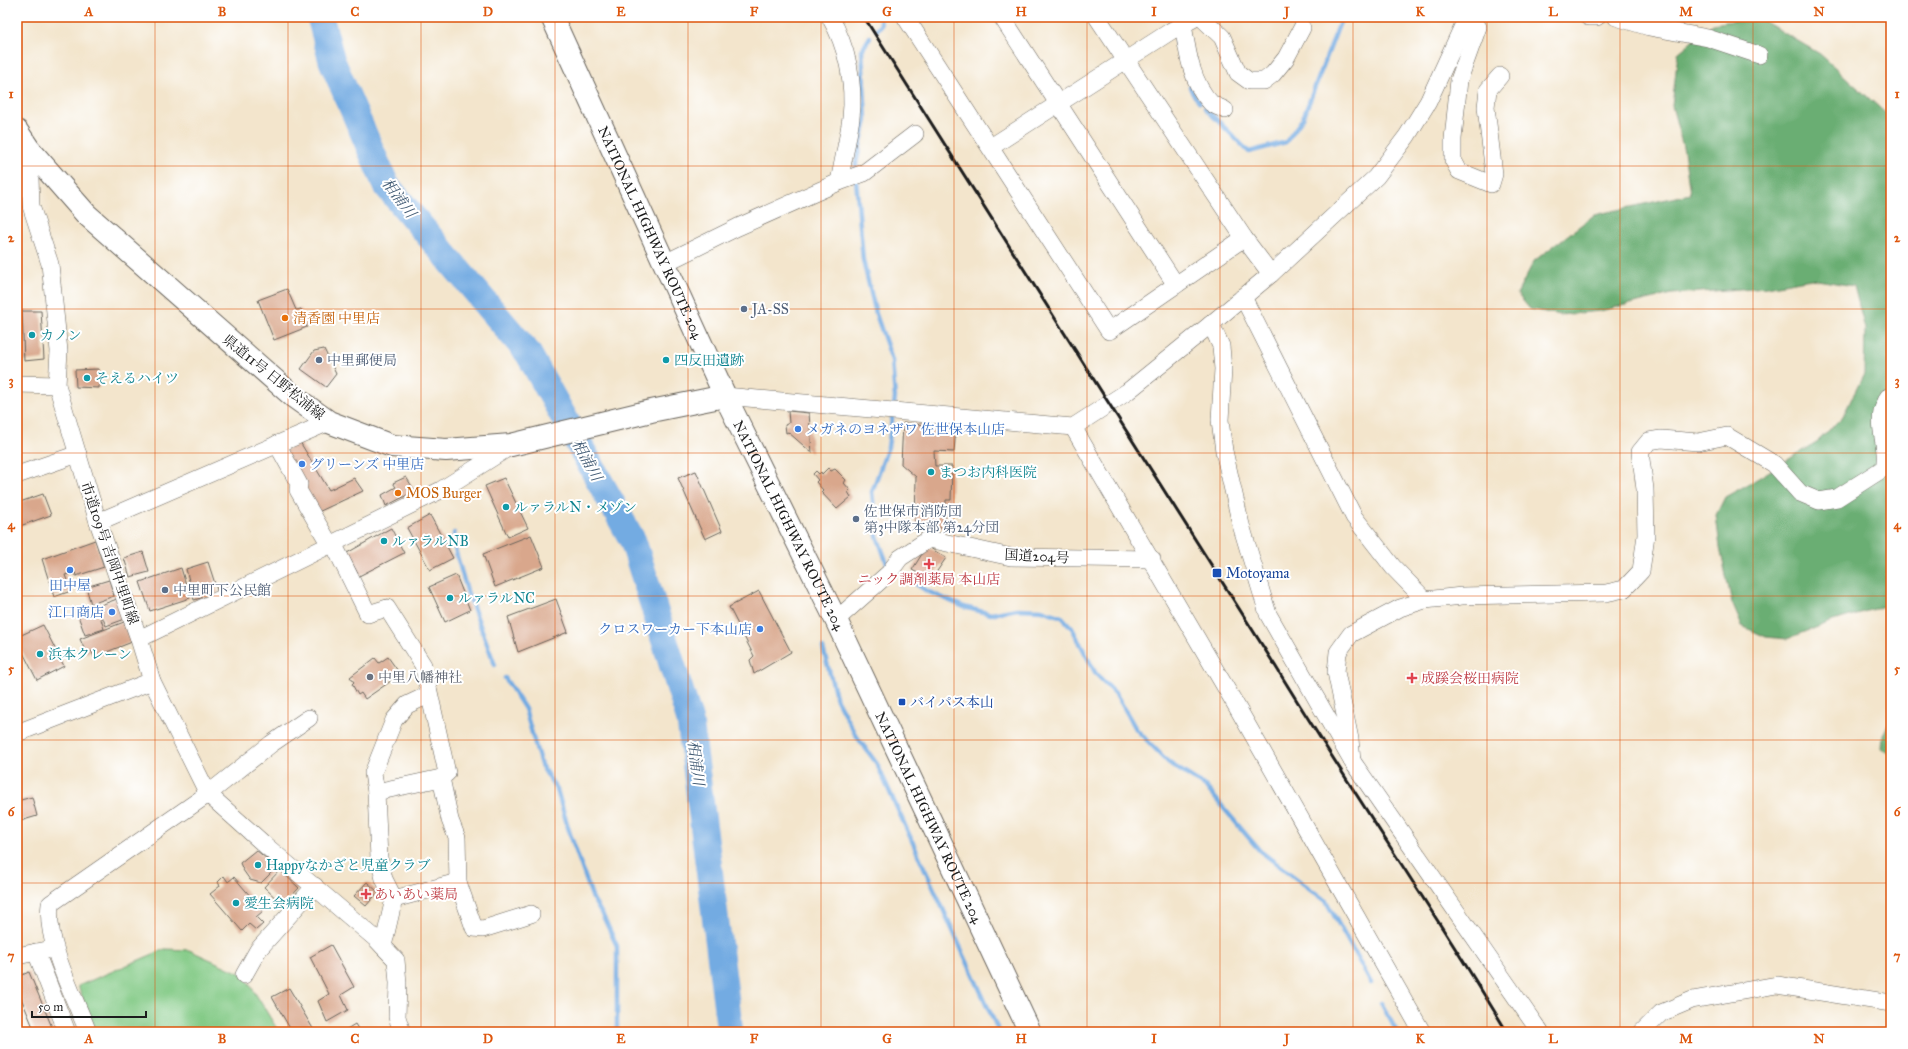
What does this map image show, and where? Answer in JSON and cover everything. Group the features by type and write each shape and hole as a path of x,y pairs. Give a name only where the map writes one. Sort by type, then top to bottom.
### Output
{"main road":[{"name":"NATIONAL HIGHWAY ROUTE 204","path":"552,17 665,263 724,396 836,620 1030,1032"},
{"name":"県道11号 日野松浦線","path":"23,140 86,214 294,397 329,422 392,446 446,450 511,446 651,411 724,396"}],"street":[{"path":"830,17 838,31 850,75 851,117 839,182"},
{"path":"908,17 906,18 1109,331 1244,238"},
{"path":"1002,17 1176,285"},
{"path":"1097,17 1244,238 1271,274"},
{"path":"1588,17 1598,17"},
{"path":"1616,17 1649,27 1708,38 1759,54"},
{"path":"1473,20 1459,80 1452,138 1453,160 1459,170 1491,184 1494,174 1486,107 1488,90 1500,76"},
{"path":"724,396 1073,427 1127,392 1244,297 1376,177 1407,136 1428,102 1473,20"},
{"path":"991,147 1125,60 1188,22"},
{"path":"1188,22 1222,36 1238,73 1249,81 1264,81 1273,74 1286,58 1302,28"},
{"path":"1188,22 1188,57 1198,84 1212,104 1225,110"},
{"path":"665,263 738,227 839,182 864,173 915,134"},
{"name":"市道109号 吉岡中里町線","path":"23,140 31,206 50,264 59,351 57,385 98,522 152,681 208,794 383,946 396,960 398,983 397,1017 402,1032"},
{"path":"1244,297 1354,517 1393,567 1425,600"},
{"path":"1211,324 1221,346 1223,369 1220,420 1224,451 1241,525 1268,614 1352,761 1540,1032"},
{"path":"17,384 57,385"},
{"path":"1352,761 1350,739 1336,672 1338,652 1352,634 1400,608 1425,600 1462,596 1606,593 1624,589 1641,571 1646,535 1645,489 1640,452 1649,441 1661,439 1698,442 1727,436 1774,464 1800,493 1819,501 1837,498 1884,468 1887,456 1883,436 1882,412 1888,397 1891,396"},
{"path":"98,522 329,422"},
{"path":"1073,427 1152,559 1422,1032"},
{"path":"277,444 299,484 298,490 331,544 368,614 387,608 423,666 428,695 447,773 441,778 376,792"},
{"path":"139,639 441,490 511,446"},
{"path":"17,475 78,454"},
{"name":"国道204号","path":"836,620 888,573 900,558 929,539 1011,557 1152,559"},
{"path":"17,733 152,681"},
{"path":"383,946 394,899 384,879 379,858 376,792 373,773 394,720 407,705 428,695"},
{"path":"88,1032 55,948 48,918 50,904 208,794 271,744 310,718"},
{"path":"441,778 450,820 457,838 458,882 474,928 483,929 531,914"},
{"path":"394,899 458,882"},
{"path":"244,975 258,950 315,886"},
{"path":"17,956 55,948"},
{"path":"36,952 67,1032"},
{"path":"1642,1032 1661,1013 1692,1000 1777,985 1891,1002"}],"green space":[{"path":"1757,17 1820,54 1891,118 1891,604 1833,621 1787,639 1766,637 1742,626 1732,603 1720,548 1716,515 1725,497 1818,441 1843,416 1864,374 1865,329 1854,286 1811,279 1767,287 1672,294 1600,311 1560,315 1530,309 1517,294 1534,261 1594,215 1690,194 1684,151 1672,106 1678,53 1713,24"},
{"path":"1891,720 1891,754 1882,749 1883,734"},
{"path":"165,949 189,950 244,975 279,1032 96,1032 78,986"}],"building":[{"name":"清香園 中里店","path":"287,289 296,310 301,309 307,327 274,340 258,300"},
{"name":"カノン","path":"22,311 41,311 44,359 24,361"},
{"name":"中里郵便局","path":"324,349 336,374 326,387 301,369 314,351"},
{"name":"そえるハイツ","path":"99,369 99,388 76,387 75,370"},
{"name":"メガネのヨネザワ 佐世保本山店","path":"788,411 809,413 812,453 788,432 786,433 785,425 789,423"},
{"name":"まつお内科医院","path":"903,423 956,428 954,452 934,451 935,466 952,466 951,500 946,500 945,528 915,527 916,477 901,464"},
{"name":"グリーンズ 中里店","path":"300,442 329,490 354,478 363,491 316,513 284,451"},
{"path":"828,468 831,471 835,469 846,480 844,483 850,490 848,492 851,497 837,509 821,492 823,490 816,482 818,480 813,474 816,471 819,474 821,472 822,474"},
{"path":"696,471 722,531 705,539 678,478"},
{"name":"MOS Burger","path":"406,477 415,491 386,506 382,495 396,487 393,483"},
{"name":"ルァラルN・メゾン","path":"504,478 528,528 508,537 485,486"},
{"path":"43,494 51,515 17,527 17,503"},
{"path":"430,515 453,558 430,570 407,528"},
{"name":"ルァラルNB","path":"391,528 404,553 359,576 347,553"},
{"path":"531,535 544,567 495,587 483,554"},
{"name":"田中屋","path":"95,540 104,567 76,576 75,572 65,575 71,591 54,597 42,559"},
{"name":"ニック調剤薬局 本山店","path":"927,546 946,558 931,580 912,570"},
{"path":"143,552 149,572 130,577 124,558"},
{"path":"208,562 218,593 194,600 186,569"},
{"name":"中里町下公民館","path":"181,568 190,598 150,611 140,582"},
{"name":"ルァラルNC","path":"456,575 470,610 445,622 429,587"},
{"path":"109,580 114,596 91,604 86,587"},
{"name":"クロスワーカー下本山店","path":"759,591 791,652 754,674 750,660 754,656 729,607"},
{"name":"江口商店","path":"117,599 125,619 106,626 98,606"},
{"path":"556,599 568,632 518,652 508,617"},
{"path":"97,606 104,629 85,635 77,613"},
{"path":"124,622 132,642 94,657 92,651 86,653 80,639"},
{"name":"浜本クレーン","path":"43,625 64,666 37,680 17,641 17,637"},
{"name":"中里八幡神社","path":"388,657 398,671 389,678 391,681 365,699 361,693 358,695 352,684 354,682 350,677 375,658 379,663"},
{"path":"32,797 37,816 17,822 17,801"},
{"name":"Happyなかざと児童クラブ","path":"256,850 277,867 261,883 250,880 240,863"},
{"path":"280,870 299,888 283,905 264,887"},
{"name":"愛生会病院","path":"224,876 228,882 234,877 263,911 256,917 263,924 256,930 249,924 242,931 210,894 220,886 218,882"},
{"name":"あいあい薬局","path":"367,882 378,892 366,906 354,896"},
{"path":"331,945 354,987 341,995 348,1010 327,1022 318,1001 329,994 310,957"},
{"path":"29,972 54,1032 35,1032 17,988 17,977"},
{"path":"289,988 315,1032 292,1032 272,997"},
{"path":"355,1024 360,1032 342,1032"}],"waterway":[{"name":"相浦川","path":"320,17 332,61 386,185 528,353 633,541 690,721 730,1032"},
{"path":"877,30 881,25 880,17"},
{"path":"1175,17 1175,25"},
{"path":"1205,108 1249,152 1286,142 1303,118 1342,17"},
{"path":"1176,33 1176,42 1180,55"},
{"path":"856,171 856,163 866,120 862,50 870,37"},
{"path":"1190,87 1193,94 1200,102"},
{"path":"856,179 863,260 876,314 892,360 895,398 888,447 872,492 877,536 888,566"},
{"path":"454,533 455,549 467,591 495,665"},
{"path":"894,570 927,591 964,607 991,614 1017,609 1042,610 1062,617 1072,628 1096,674 1116,694 1136,729 1169,763 1205,786 1260,851 1326,901 1371,983"},
{"path":"823,648 837,700 855,734 877,764 999,1032"},
{"path":"505,678 525,709 541,765 557,790 570,834 593,899 617,946 617,1032"},
{"path":"1381,1003 1397,1032"}],"railway":[{"path":"864,17 1507,1032"}],"place":[{"name":"JA-SS","path":"744,309"},
{"name":"清香園 中里店","path":"285,318"},
{"name":"カノン","path":"32,335"},
{"name":"中里郵便局","path":"319,360"},
{"name":"四反田遺跡","path":"666,360"},
{"name":"そえるハイツ","path":"87,378"},
{"name":"メガネのヨネザワ 佐世保本山店","path":"798,429"},
{"name":"グリーンズ 中里店","path":"302,464"},
{"name":"まつお内科医院","path":"931,472"},
{"name":"MOS Burger","path":"398,493"},
{"name":"ルァラルN・メゾン","path":"506,507"},
{"name":"佐世保市消防団 第3中隊本部 第24分団","path":"856,519"},
{"name":"ルァラルNB","path":"384,541"},
{"name":"ニック調剤薬局 本山店","path":"929,564"},
{"name":"田中屋","path":"70,570"},
{"name":"Motoyama","path":"1217,573"},
{"name":"中里町下公民館","path":"165,590"},
{"name":"ルァラルNC","path":"450,598"},
{"name":"江口商店","path":"112,612"},
{"name":"クロスワーカー下本山店","path":"760,629"},
{"name":"浜本クレーン","path":"40,654"},
{"name":"中里八幡神社","path":"370,677"},
{"name":"成蹊会桜田病院","path":"1412,678"},
{"name":"バイパス本山","path":"902,702"},
{"name":"Happyなかざと児童クラブ","path":"258,865"},
{"name":"あいあい薬局","path":"366,894"},
{"name":"愛生会病院","path":"236,903"}]}
